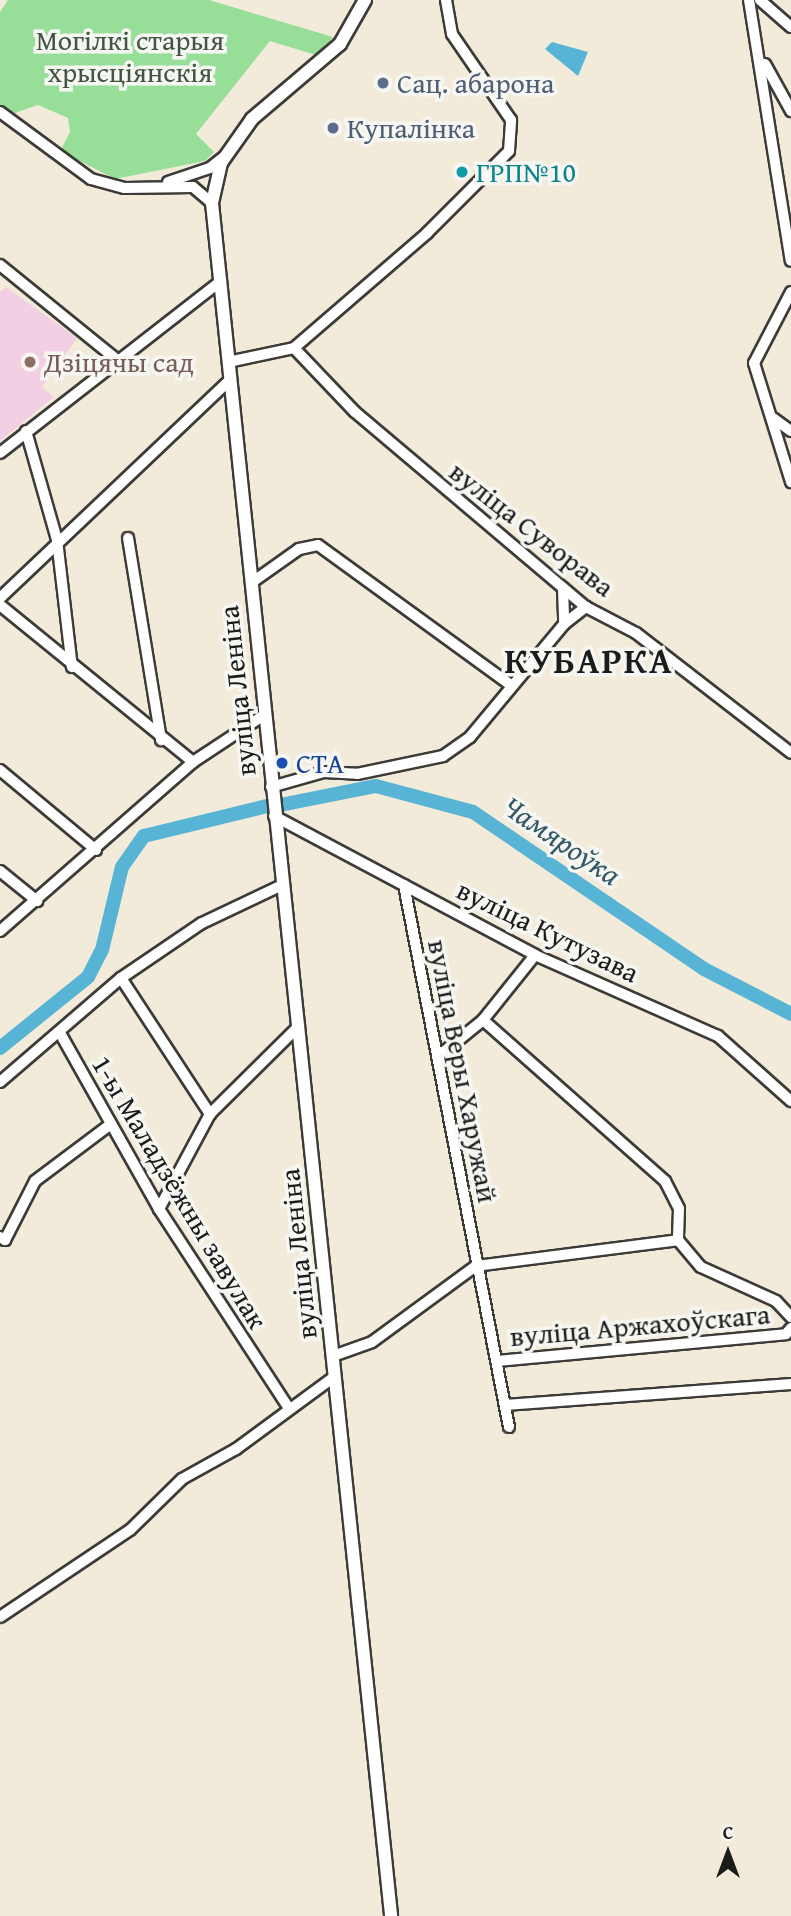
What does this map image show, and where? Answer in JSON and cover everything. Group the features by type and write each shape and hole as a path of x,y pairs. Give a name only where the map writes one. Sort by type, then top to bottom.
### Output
{"main road":[{"name":"вуліца Леніна","path":"365,0 340,44 269,100 228,153 212,203 391,1916"}],"street":[{"path":"228,362 294,348 427,233 514,142 511,120 452,34 446,0"},
{"path":"749,0 762,58 791,261"},
{"path":"760,0 791,27"},
{"path":"762,58 791,111"},
{"path":"0,112 91,179 124,188 166,183 210,168 228,153"},
{"path":"166,183 193,187 212,203"},
{"path":"0,265 121,363"},
{"path":"0,453 26,431 121,363 221,281"},
{"path":"791,292 754,363 791,482"},
{"name":"вуліца Суворава","path":"294,348 355,412 586,607 636,633 791,753"},
{"path":"0,598 57,540 230,380"},
{"path":"773,418 791,430"},
{"path":"26,431 57,540 72,667"},
{"path":"128,538 162,740"},
{"path":"251,583 299,549 318,545 511,685"},
{"path":"563,588 565,624"},
{"path":"0,605 72,667 193,762"},
{"path":"271,786 324,772 357,774 443,756 470,737 565,624 586,607"},
{"path":"0,931 96,850 193,762 264,715"},
{"path":"0,770 96,850"},
{"name":"вуліца Кутузава","path":"274,816 535,955 718,1036 791,1101"},
{"path":"0,871 37,901"},
{"path":"0,1082 121,978 202,923 282,885"},
{"name":"вуліца Веры Харужай","path":"404,885 440,1055 476,1266 498,1361 509,1427"},
{"path":"440,1055 483,1020 535,955"},
{"path":"121,978 210,1114"},
{"path":"483,1020 665,1181 679,1209 678,1240 701,1267 776,1301 791,1317"},
{"path":"159,1209 210,1114 299,1026"},
{"name":"1-ы Маладзёжны завулак","path":"60,1032 159,1209 288,1407"},
{"path":"0,1237 5,1240 35,1181 111,1124"},
{"path":"333,1356 372,1342 476,1266 678,1240"},
{"name":"вуліца Аржахоўскага","path":"498,1361 788,1331"},
{"path":"0,1617 130,1530 182,1479 236,1449 288,1407 334,1377"},
{"path":"505,1405 791,1384"}],"shaded area":[{"name":"Дзіцячы сад","path":"6,287 77,338 42,387 54,397 0,441 0,292"}],"green space":[{"name":"Могілкі старыя хрысціянскія","path":"8,0 209,0 333,37 319,56 270,41 196,134 214,152 205,161 115,179 60,151 70,132 68,118 38,105 12,114 0,106 0,12"}],"water":[{"path":"552,42 588,52 578,76 545,49"}],"waterway":[{"name":"Чамяроўка","path":"280,805 376,786 473,812 704,969 791,1014"},
{"name":"Чамяроўка","path":"0,1048 88,977 102,950 122,867 144,836 267,806"}],"place":[{"name":"Сац. абарона","path":"383,83"},
{"name":"Купалінка","path":"333,128"},
{"name":"ГРП№10","path":"462,172"},
{"name":"Дзіцячы сад","path":"30,362"},
{"name":"СТА","path":"282,763"}],"district":[{"name":"КУБАРКА","path":"589,661"}]}
